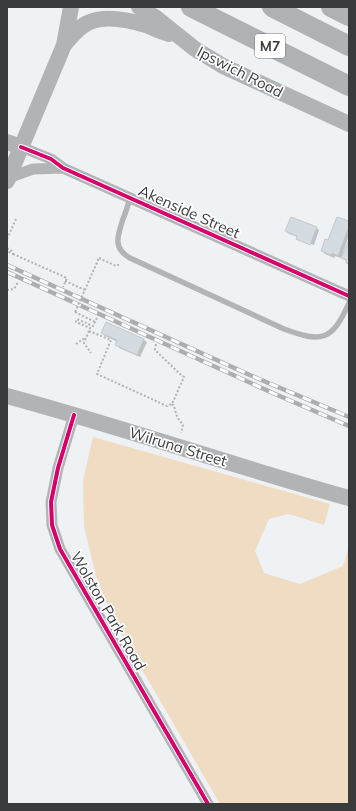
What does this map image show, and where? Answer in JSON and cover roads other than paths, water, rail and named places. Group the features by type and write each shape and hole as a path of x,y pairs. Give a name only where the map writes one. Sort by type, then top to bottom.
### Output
{"highway":[{"name":"M7","path":"191,7 349,86"},
{"name":"M7","path":"272,7 349,46"},
{"path":"331,7 349,16"}],"main road":[{"path":"8,179 14,144 64,44 71,7"},
{"name":"Ipswich Road","path":"139,7 156,17 194,49 223,66 349,124"},
{"path":"64,44 76,31 86,24 99,19 126,20 179,37"},
{"name":"Wilruna Street","path":"7,396 349,498"}],"street":[{"name":"Akenside Street","path":"14,144 51,159 62,168 349,296"},
{"name":"Akenside Street","path":"8,179 33,169 62,168"},
{"name":"Wolston Park Road","path":"74,415 58,468 50,502 50,514 54,537 102,623 208,804"}],"lane":[{"path":"130,198 117,239 119,247 123,253 130,258 278,326 307,337 320,338 336,328 349,303"}],"railway":[{"path":"7,265 252,376 349,417"},
{"path":"7,272 275,394 349,426"}]}
